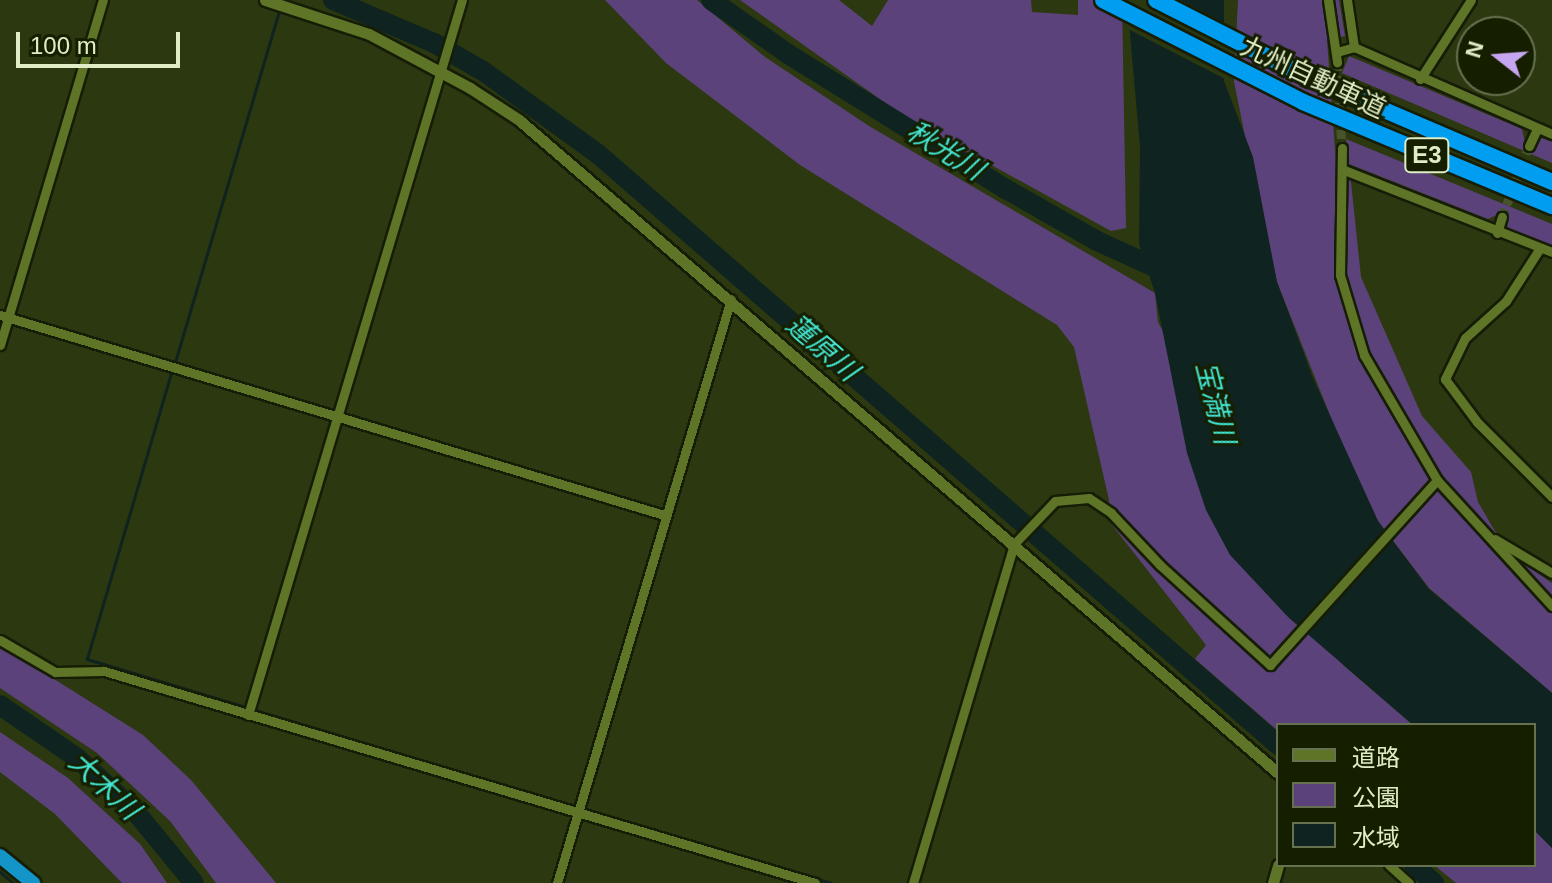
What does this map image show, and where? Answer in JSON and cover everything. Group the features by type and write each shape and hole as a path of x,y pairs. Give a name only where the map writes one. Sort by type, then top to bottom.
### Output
{"highway":[{"name":"九州自動車道","path":"1103,0 1303,102 1552,206"},
{"name":"九州自動車道","path":"1156,0 1307,77 1552,182"},
{"path":"0,856 33,883"}],"street":[{"path":"0,345 4,317 103,0"},
{"path":"265,0 369,34 441,72 519,120 731,299 1276,771"},
{"path":"248,715 462,0"},
{"path":"1328,0 1337,57 1354,47"},
{"path":"1347,0 1354,47"},
{"path":"1420,79 1471,0"},
{"path":"1354,47 1420,79 1552,134"},
{"path":"1529,146 1537,129"},
{"path":"1342,148 1340,275 1355,334 1389,404 1437,480 1552,606"},
{"path":"1344,170 1497,233 1552,252"},
{"path":"1497,233 1502,217"},
{"path":"1540,248 1506,301 1465,338 1445,379 1477,422 1552,497"},
{"path":"557,883 664,515 731,299"},
{"path":"4,317 664,515"},
{"path":"913,883 1014,544 1065,497 1089,498 1270,665 1437,480"},
{"path":"1489,535 1552,573"},
{"path":"0,640 55,672 93,668 815,883"},
{"path":"1391,867 1409,883"}],"green space":[{"path":"605,0 697,0 765,57 869,126 1155,293 1158,322 1343,665 1411,723 1276,723 1276,729 1195,659 1206,645 1109,521 1109,500 1074,347 1057,325 800,165 666,63"},
{"path":"740,0 839,0 872,26 888,0 1031,0 1032,12 1078,15 1078,0 1122,0 1126,228 1111,231 908,119"},
{"path":"1238,0 1339,0 1345,36 1327,40 1336,163 1351,182 1361,277 1422,416 1471,472 1478,502 1507,552 1552,583 1552,693 1429,588 1378,521 1339,438 1277,282 1234,82"},
{"path":"1349,56 1522,129 1526,147 1542,138 1552,142 1552,163 1342,73"},
{"path":"1346,139 1552,224 1552,246 1509,231 1503,212 1488,219 1349,164"},
{"path":"0,645 143,735 191,780 276,883 216,883 170,821 97,753 0,688"},
{"path":"0,732 68,778 140,844 167,883 122,883 55,814 0,772"},
{"path":"1536,832 1552,848 1552,883 1456,883 1436,867 1536,867"}],"water":[{"name":"宝満川","path":"1127,0 1224,0 1224,81 1253,157 1277,282 1313,378 1378,521 1429,589 1552,693 1552,848 1536,832 1536,723 1411,723 1289,618 1230,555 1206,510 1187,453 1155,293 1139,244 1140,147"}],"pier":[{"path":"1123,0 1180,0 1227,24 1229,81 1124,27"}],"waterway":[{"name":"蓮原川","path":"333,0 434,43 483,71 598,154 1276,743"},
{"name":"秋光川","path":"711,0 788,54 1006,189 1097,241 1170,274"},
{"path":"175,362 279,12"},
{"path":"171,373 87,659 243,706"},
{"name":"大木川","path":"0,705 77,758 134,810 194,883"},
{"path":"255,710 573,806"},
{"path":"585,809 831,883"},
{"name":"蓮原川","path":"1416,867 1434,883"},
{"path":"0,872 13,883"}],"tunnel":[{"path":"1337,62 1342,148"},
{"path":"1502,217 1529,146"}]}
